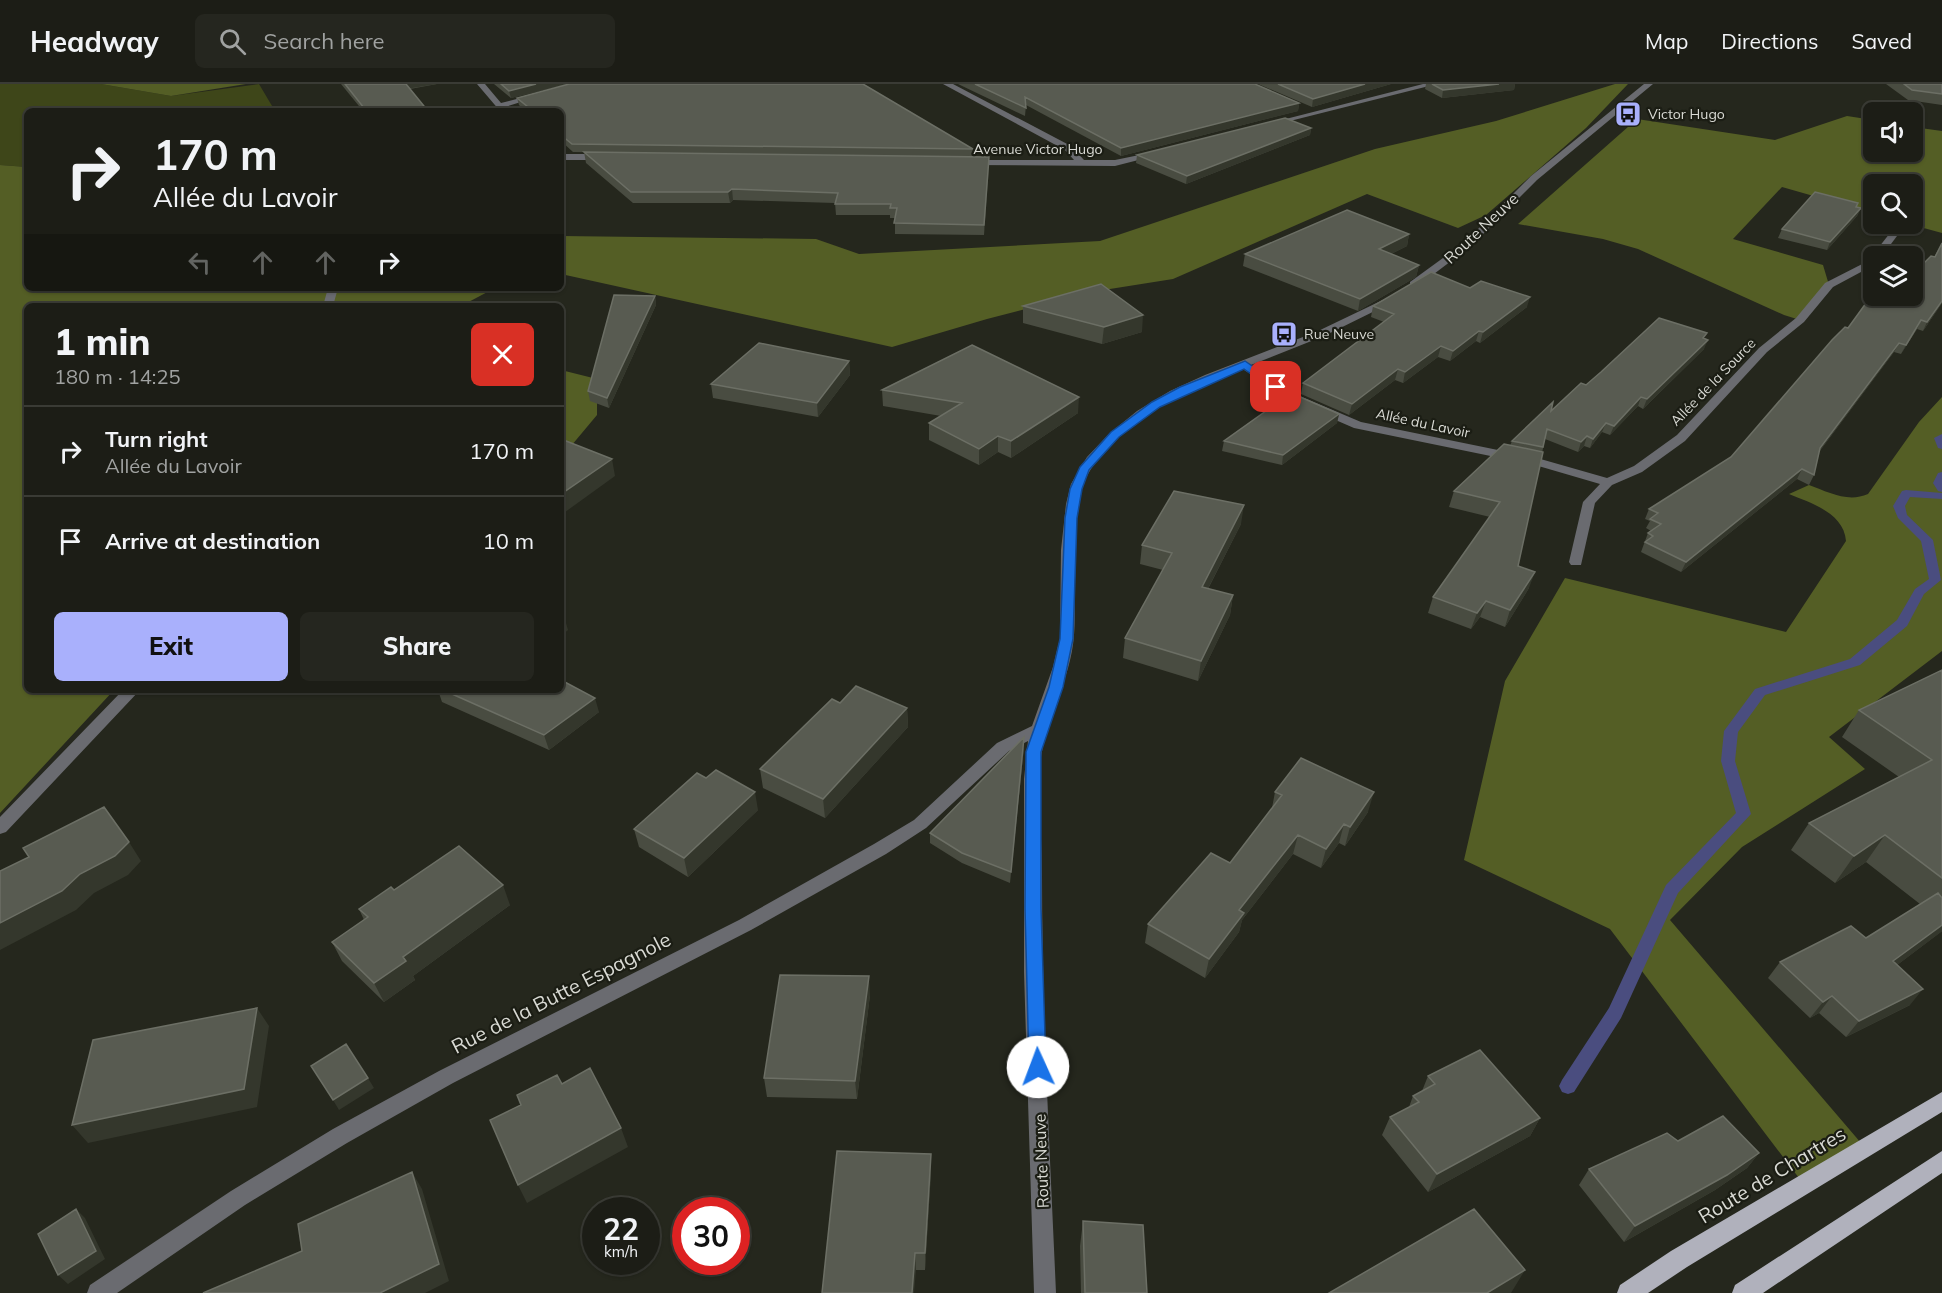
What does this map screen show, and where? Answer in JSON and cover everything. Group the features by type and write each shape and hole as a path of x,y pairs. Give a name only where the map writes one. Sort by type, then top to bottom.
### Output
{"main road":[{"name":"Route de Chartres","path":"1628,1293 1679,1258 1942,1101"},
{"path":"1743,1293 1942,1161"}],"street":[{"path":"481,84 502,108 543,94"},
{"path":"947,84 1068,148 1082,164"},
{"path":"1257,128 1312,112 1433,84"},
{"name":"Route Neuve","path":"1045,1293 1033,908 1034,752 1056,687 1067,639 1071,518 1076,489 1084,469 1115,435 1156,404 1245,364 1323,335 1403,292 1468,244 1534,178 1649,84"},
{"path":"1303,108 1312,112"},
{"name":"Avenue Victor Hugo","path":"963,162 1082,164 1134,160 1167,152"},
{"path":"564,157 608,157"},
{"name":"Allée de la Source","path":"1576,562 1589,502 1608,482 1638,469 1681,438 1704,417 1763,350 1800,320 1829,285 1863,267"},
{"name":"Allée du Lavoir","path":"1245,364 1308,407 1330,416 1358,425 1537,462 1608,482"},
{"path":"0,828 129,693"},
{"name":"Rue de la Butte Espagnole","path":"98,1293 172,1241 340,1136 446,1077 745,925 880,849 920,824 1003,747 1040,729"}],"green space":[{"path":"0,84 101,84 171,96 259,84 273,108 24,108 24,167 0,165"},
{"path":"101,84 246,84 171,96"},
{"path":"1615,84 1628,84 1586,128 1486,215 1458,228 1367,194 1173,279 1091,292 892,347 564,275 564,236 816,239 859,254 1100,241 1375,149 1496,121"},
{"path":"1847,116 1863,118 1863,162 1923,162 1923,128 1942,131 1942,233 1923,228 1923,174 1863,174 1863,210 1782,187 1733,239 1823,265 1829,285 1800,320 1784,315 1638,249 1603,239 1518,224 1637,119 1775,140"},
{"path":"0,165 24,167 24,291 489,291 467,303 24,303 24,693 111,693 0,813"},
{"path":"564,371 597,379 597,415 564,454"},
{"path":"1942,397 1942,651 1829,737 1865,769 1742,847 1670,920 1861,1143 1799,1178 1610,929 1464,860 1505,681 1565,578 1786,632 1846,541 1844,531 1833,516 1816,505 1789,494 1809,485 1846,497 1868,494 1919,422"}],"building":[{"path":"345,84 406,84 426,108 371,107 364,108"},
{"path":"501,84 536,84 509,91"},
{"path":"569,84 863,84 973,149 572,144 564,137 564,108 529,108 517,98"},
{"path":"975,84 1255,84 1299,103 1121,148 1025,97 1026,108"},
{"path":"1278,84 1365,84 1313,99"},
{"path":"1432,84 1499,84 1443,90"},
{"path":"1904,84 1942,84 1942,94 1912,90"},
{"path":"1285,118 1311,128 1187,176 1137,155"},
{"path":"584,152 989,157 984,225 894,223 897,208 890,208 891,204 835,204 838,193 732,189 728,192 631,192"},
{"path":"1815,192 1858,203 1856,207 1861,208 1830,242 1782,229"},
{"path":"1347,210 1409,234 1379,249 1419,265 1360,299 1245,254"},
{"path":"1942,243 1942,301 1927,322 1921,320 1906,345 1899,343 1820,448 1814,475 1802,469 1686,562 1645,542 1653,536 1648,533 1661,524 1650,519 1658,513 1649,509 1731,457 1832,340 1845,327 1848,328 1864,306 1923,306 1923,264 1931,256 1935,257"},
{"path":"1431,272 1470,288 1481,281 1530,297 1453,351 1441,346 1405,372 1398,369 1352,404 1303,383 1394,314 1373,306"},
{"path":"1101,284 1143,315 1104,327 1023,306"},
{"path":"614,295 655,296 607,398 588,391"},
{"path":"1659,318 1707,333 1703,338 1708,340 1647,399 1641,397 1614,426 1606,423 1593,439 1587,436 1581,442 1547,429 1543,447 1512,441 1553,402 1551,411 1581,383 1586,385"},
{"path":"759,343 849,361 817,403 711,384"},
{"path":"972,345 1079,397 1011,441 998,436 979,449 929,423 962,403 882,390"},
{"path":"1291,393 1339,414 1283,455 1224,441"},
{"path":"564,440 612,459 564,492"},
{"path":"1504,444 1543,452 1518,566 1535,572 1510,610 1486,601 1477,613 1433,597 1500,502 1454,491"},
{"path":"1174,491 1244,505 1202,587 1233,595 1201,661 1125,638 1172,553 1142,545"},
{"path":"1942,670 1942,878 1885,835 1854,856 1809,823 1932,760 1859,710"},
{"path":"564,682 595,698 544,735 450,693 564,693"},
{"path":"856,686 907,708 823,799 760,769 832,699 840,703"},
{"path":"1024,737 1011,872 962,853 930,833"},
{"path":"1301,758 1374,792 1350,827 1344,824 1326,849 1298,835 1239,910 1244,913 1209,959 1148,924 1211,853 1230,863 1282,795 1275,792"},
{"path":"716,770 755,792 684,858 634,829 697,773 706,778"},
{"path":"104,807 129,842 115,856 80,874 62,891 0,923 0,871 29,857 23,848"},
{"path":"459,846 503,885 403,957 406,961 374,983 332,942 368,917 359,909 391,887 394,890"},
{"path":"1938,893 1942,898 1942,925 1893,961 1923,989 1859,1021 1832,996 1823,1002 1780,962 1851,926 1866,938"},
{"path":"780,975 869,976 855,1081 764,1078"},
{"path":"257,1008 244,1089 72,1125 93,1040"},
{"path":"346,1044 368,1078 333,1100 311,1066"},
{"path":"1480,1050 1540,1118 1437,1174 1390,1117 1419,1102 1413,1096 1435,1084 1428,1076"},
{"path":"590,1068 621,1128 518,1185 490,1120 521,1105 517,1095 557,1075 562,1084"},
{"path":"1723,1116 1759,1153 1727,1175 1635,1226 1589,1169 1667,1133 1678,1141"},
{"path":"837,1151 931,1154 925,1253 915,1253 912,1293 822,1293"},
{"path":"412,1172 439,1264 380,1293 203,1293 302,1251 298,1224"},
{"path":"76,1209 96,1251 58,1275 38,1234"},
{"path":"1474,1209 1525,1270 1487,1293 1329,1293"},
{"path":"1083,1221 1143,1225 1147,1293 1085,1293"}],"waterway":[{"path":"1942,437 1939,438 1942,446"},
{"path":"1942,475 1939,483 1942,489"},
{"path":"1568,1086 1615,1013 1672,889 1744,814 1728,761 1731,731 1760,692 1855,662 1902,623 1919,592 1935,580 1927,540 1902,516 1899,506 1906,493 1942,496"}],"place":[{"name":"Victor Hugo","path":"1628,114"},
{"name":"Rue Neuve","path":"1284,334"}],"route":[{"path":"1038,1067 1033,908 1034,752 1056,687 1067,639 1071,518 1076,489 1084,469 1115,435 1156,404 1245,364 1276,387"}]}
